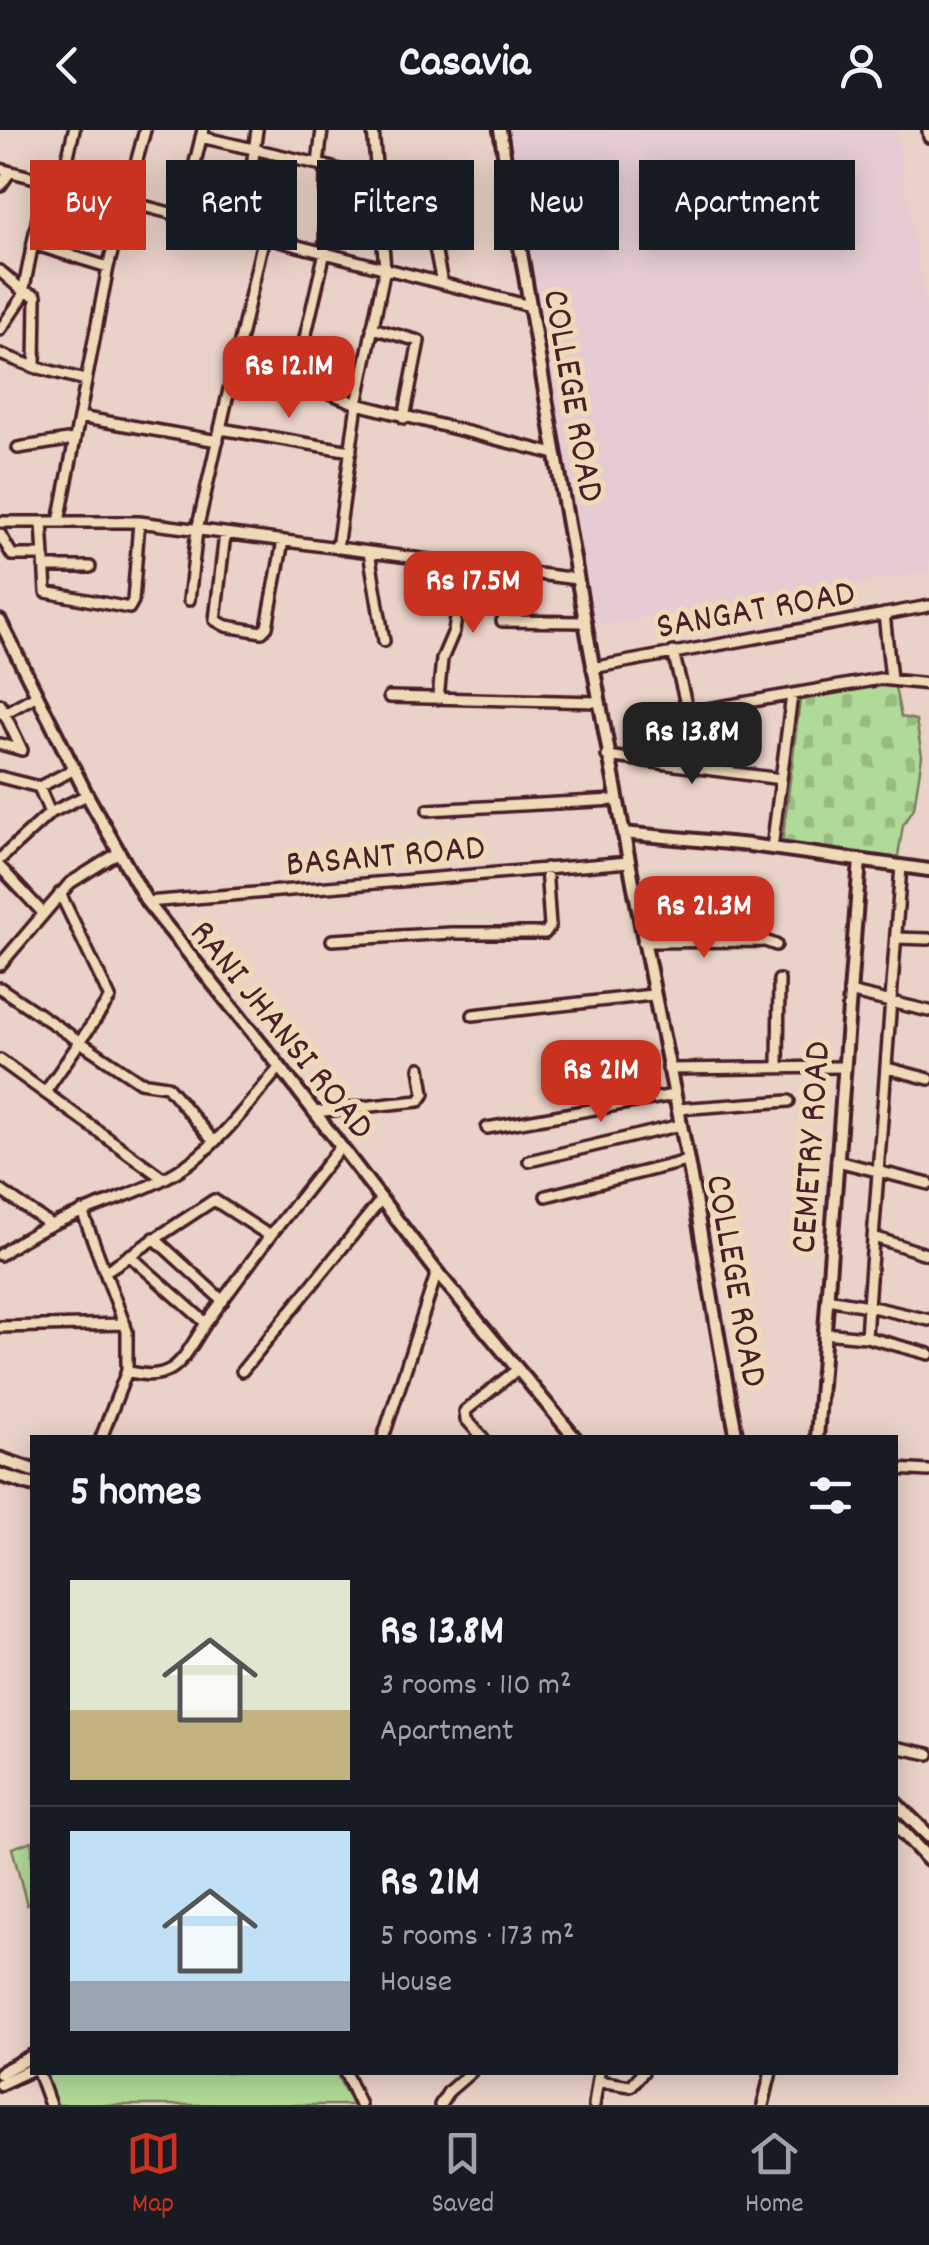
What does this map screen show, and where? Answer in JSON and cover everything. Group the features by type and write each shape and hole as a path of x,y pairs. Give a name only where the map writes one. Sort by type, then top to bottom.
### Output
{"main road":[{"path":"0,1459 30,1469"},
{"path":"0,1475 30,1484"},
{"path":"898,1805 929,1836"},
{"path":"898,1827 929,1860"}],"street":[{"path":"67,160 74,130"},
{"path":"136,160 145,130"},
{"path":"253,160 257,130"},
{"path":"322,130 322,160"},
{"path":"374,130 375,160"},
{"name":"COLLEGE ROAD","path":"500,130 607,756 681,1126 735,1435"},
{"path":"196,160 202,134 317,164"},
{"path":"0,186 5,170 30,178"},
{"path":"297,245 530,306"},
{"path":"0,330 19,304 31,250"},
{"path":"53,250 108,266"},
{"path":"60,522 112,250"},
{"path":"188,600 197,530 261,250"},
{"path":"338,548 356,404 385,268 383,250"},
{"path":"435,250 442,284"},
{"path":"296,381 325,252"},
{"path":"1,273 37,298 37,368"},
{"path":"372,328 418,341 404,418"},
{"path":"0,354 85,380"},
{"path":"238,356 356,404 555,454"},
{"path":"78,417 351,451"},
{"path":"18,448 74,439"},
{"path":"0,522 139,522 577,579"},
{"path":"42,522 45,588 49,594 129,608 134,601 139,522"},
{"path":"0,534 12,555 43,554"},
{"path":"225,534 215,620 226,626 262,632 267,627 283,541"},
{"path":"370,552 384,641"},
{"path":"438,699 442,660 454,631 464,566"},
{"path":"44,567 90,568"},
{"name":"SANGAT ROAD","path":"592,668 929,606"},
{"path":"884,614 892,679"},
{"name":"RANI JHANSI ROAD","path":"0,621 87,795 146,902 569,1435"},
{"path":"502,621 584,622"},
{"path":"673,652 687,708 691,710 892,679 929,684"},
{"path":"772,848 792,694"},
{"path":"3,714 37,695"},
{"path":"389,697 598,702"},
{"path":"0,704 22,750 0,744"},
{"path":"607,756 782,778"},
{"path":"0,777 39,787 75,769"},
{"path":"39,787 50,813"},
{"path":"0,859 50,813 87,795"},
{"path":"428,810 616,800"},
{"path":"623,833 929,870"},
{"path":"2,959 60,893 118,853"},
{"name":"CEMETRY ROAD","path":"817,1435 860,860"},
{"name":"BASANT ROAD","path":"146,902 629,862"},
{"path":"866,1336 901,866"},
{"path":"0,867 43,913"},
{"path":"332,940 545,932 550,926 546,868"},
{"path":"46,1091 110,994 60,893"},
{"path":"896,938 929,939"},
{"path":"644,942 765,941 776,946"},
{"path":"778,1068 779,980"},
{"path":"0,988 140,1082 167,1086 214,1142"},
{"path":"849,992 929,1012"},
{"path":"474,1014 652,995"},
{"path":"0,1060 164,1179"},
{"path":"0,1255 51,1225 164,1179 214,1142 280,1067"},
{"path":"668,1069 843,1067"},
{"path":"314,1112 419,1101 424,1094 420,1068"},
{"path":"887,1068 929,1080"},
{"path":"487,1128 674,1095"},
{"path":"677,1109 789,1102"},
{"path":"530,1161 681,1126"},
{"path":"127,1371 154,1376 173,1369 341,1146"},
{"path":"546,1196 687,1161"},
{"path":"837,1161 929,1184"},
{"path":"0,1190 51,1225"},
{"path":"106,1271 214,1200 270,1236"},
{"path":"242,1371 381,1200"},
{"path":"82,1211 125,1324 127,1371 102,1435"},
{"path":"874,1237 929,1255"},
{"path":"154,1238 223,1301"},
{"path":"129,1255 206,1323"},
{"path":"384,1435 436,1272"},
{"path":"827,1299 929,1320"},
{"path":"0,1327 125,1324"},
{"path":"824,1333 866,1336 929,1354"},
{"path":"480,1435 466,1418 466,1411 518,1369"},
{"path":"898,1469 929,1471"},
{"path":"898,1748 929,1754"},
{"path":"0,2073 30,2064"},
{"path":"0,2084 30,2065"},
{"path":"38,2075 50,2105"},
{"path":"346,2075 360,2105"},
{"path":"440,2105 468,2075"},
{"path":"594,2105 599,2077 631,2086 640,2075"},
{"path":"763,2105 770,2075"}],"shaded area":[{"path":"508,130 897,130 929,325 929,572 595,626 529,250 619,250 619,160 513,160"}],"green space":[{"path":"894,682 901,717 916,720 922,756 914,808 903,825 897,862 782,844 800,700"},
{"path":"30,1842 27,1905 12,1848"},
{"path":"48,2075 337,2075 352,2105 51,2105 43,2086"}]}
